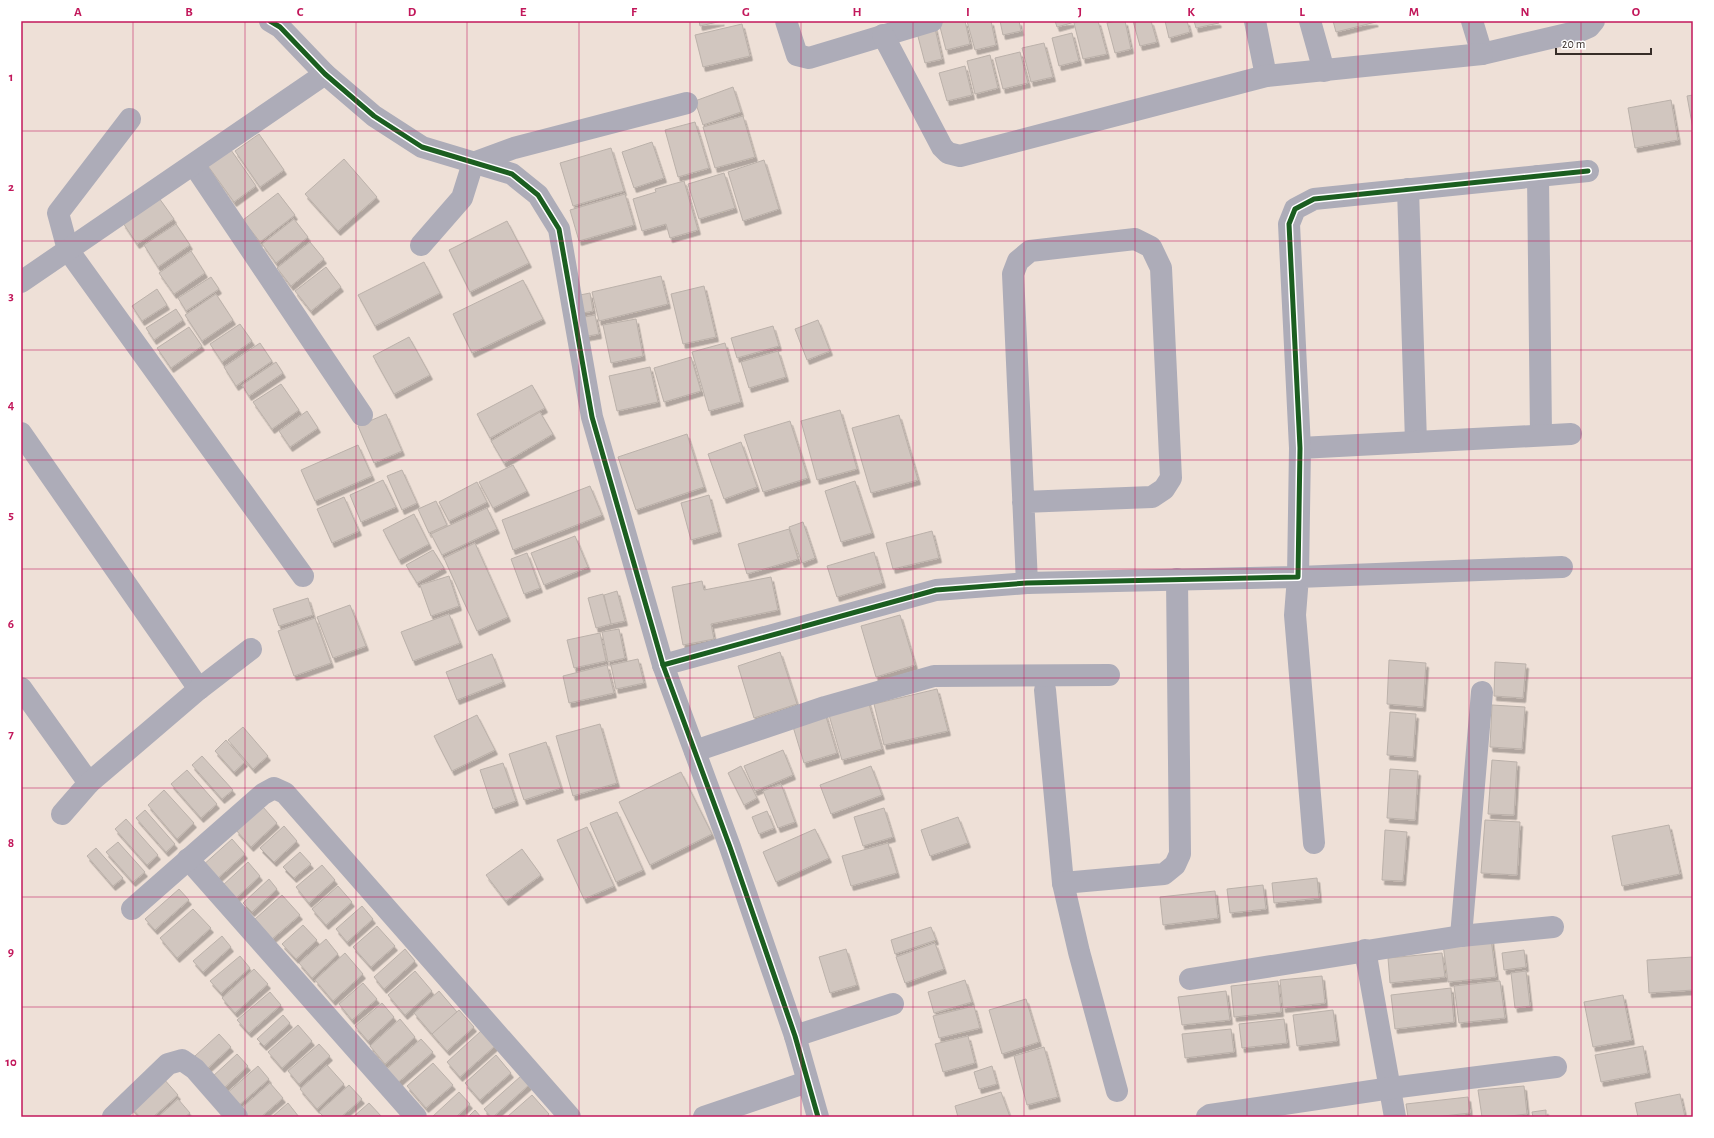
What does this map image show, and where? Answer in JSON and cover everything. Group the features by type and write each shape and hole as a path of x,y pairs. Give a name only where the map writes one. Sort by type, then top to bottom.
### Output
{"street":[{"path":"270,21 280,26 325,74 374,116 422,147 512,174 538,195 559,229 592,417 664,665 730,847 795,1036 818,1117"},
{"path":"786,21 797,55 809,58 932,21"},
{"path":"1255,21 1266,76"},
{"path":"1310,21 1324,71"},
{"path":"1472,21 1482,54"},
{"path":"883,35 942,147 948,153 960,156 1266,76 1482,54 1580,30 1589,27 1594,21"},
{"path":"21,282 325,74"},
{"path":"473,163 514,148 687,103"},
{"path":"130,119 58,213 68,250 304,576"},
{"path":"422,245 462,198 473,163"},
{"path":"194,165 362,415"},
{"path":"1314,843 1296,614 1300,448 1289,224 1295,209 1314,199 1588,171"},
{"path":"1538,176 1541,435"},
{"path":"1408,189 1416,442"},
{"path":"1023,502 1152,497 1164,489 1171,478 1161,268 1151,247 1135,239 1030,251 1018,261 1013,274 1023,502 1027,583"},
{"path":"21,433 199,689"},
{"path":"1300,448 1571,434"},
{"path":"664,665 936,590 1027,583 1298,577 1562,567"},
{"path":"1063,883 1164,874 1175,865 1180,854 1177,579"},
{"path":"62,814 90,783 199,689 251,649"},
{"path":"695,751 825,707 934,676 1110,675"},
{"path":"21,688 90,783"},
{"path":"1045,690 1063,883 1079,952 1117,1091"},
{"path":"1461,936 1482,692"},
{"path":"132,909 263,794 274,788 285,793 570,1117"},
{"path":"188,859 416,1117"},
{"path":"1190,979 1365,950 1461,936 1554,927"},
{"path":"1365,950 1396,1117"},
{"path":"795,1036 893,1004"},
{"path":"112,1117 168,1064 182,1060 195,1069 237,1117"},
{"path":"1207,1117 1210,1114 1391,1088 1556,1067"},
{"path":"704,1117 807,1082"}],"building":[{"path":"699,21 722,21 700,26"},
{"path":"946,21 965,21 970,44 946,50 939,23"},
{"path":"967,21 991,21 996,45 975,50"},
{"path":"1000,21 1019,21 1021,31 1003,35"},
{"path":"1055,21 1074,21 1075,22 1057,27"},
{"path":"1082,21 1098,21 1107,54 1083,59 1074,23"},
{"path":"1125,21 1131,49 1115,53 1107,23"},
{"path":"1133,21 1151,21 1157,42 1140,46"},
{"path":"1165,21 1187,21 1190,32 1169,38"},
{"path":"1194,21 1218,21 1219,23 1196,28"},
{"path":"1333,21 1375,21 1376,22 1336,32"},
{"path":"742,24 750,56 703,67 695,35"},
{"path":"934,24 942,59 925,63 916,29"},
{"path":"1072,33 1079,61 1059,66 1052,38"},
{"path":"1044,43 1053,77 1031,82 1022,48"},
{"path":"1020,52 1028,83 1003,89 995,58"},
{"path":"990,55 998,88 975,94 967,61"},
{"path":"965,66 972,95 947,101 939,73"},
{"path":"733,87 741,112 703,125 695,101"},
{"path":"1693,95 1693,129 1687,96"},
{"path":"1671,100 1678,140 1635,148 1628,108"},
{"path":"743,116 755,157 715,168 703,127"},
{"path":"695,122 709,168 678,177 665,130"},
{"path":"259,134 284,170 260,187 235,151"},
{"path":"652,142 664,178 634,188 622,152"},
{"path":"611,148 624,191 573,206 560,163"},
{"path":"231,150 256,186 234,202 208,166"},
{"path":"344,159 377,197 338,231 305,194"},
{"path":"764,160 779,209 743,221 728,172"},
{"path":"724,173 735,208 699,219 688,184"},
{"path":"684,181 698,230 670,238 666,224 642,231 633,199 656,192 655,189"},
{"path":"278,193 295,215 260,242 243,220"},
{"path":"625,194 634,225 579,241 570,210"},
{"path":"159,198 174,219 137,244 123,223"},
{"path":"294,219 308,237 276,263 262,244"},
{"path":"507,221 529,263 470,292 449,250"},
{"path":"176,224 190,245 158,267 144,245"},
{"path":"310,242 324,259 291,286 277,268"},
{"path":"191,251 205,273 174,294 159,273"},
{"path":"424,262 440,293 375,326 358,295"},
{"path":"326,267 341,287 311,311 295,291"},
{"path":"661,276 668,304 599,321 592,292"},
{"path":"211,277 219,289 186,311 178,298"},
{"path":"523,280 543,319 472,353 453,314"},
{"path":"704,286 716,337 683,344 671,294"},
{"path":"157,289 167,305 142,321 132,306"},
{"path":"590,293 593,311 578,314 575,296"},
{"path":"216,294 233,320 202,341 185,315"},
{"path":"176,309 183,320 154,340 146,328"},
{"path":"595,315 599,334 583,337 579,318"},
{"path":"636,319 643,356 611,363 603,325"},
{"path":"818,320 830,351 807,360 795,329"},
{"path":"240,324 252,341 222,362 210,344"},
{"path":"773,326 779,346 737,358 731,338"},
{"path":"189,327 202,346 171,368 157,348"},
{"path":"409,337 430,375 394,394 373,356"},
{"path":"260,343 272,361 236,386 224,367"},
{"path":"725,343 741,402 709,411 692,352"},
{"path":"778,351 786,377 749,388 741,362"},
{"path":"691,357 701,391 664,402 654,368"},
{"path":"276,362 283,373 249,396 242,385"},
{"path":"650,367 658,402 617,411 609,376"},
{"path":"281,384 299,410 272,429 253,402"},
{"path":"532,385 545,408 490,438 477,414"},
{"path":"840,410 857,469 817,480 801,421"},
{"path":"307,411 318,428 290,447 279,431"},
{"path":"540,412 553,434 504,463 491,441"},
{"path":"386,414 402,451 374,463 358,426"},
{"path":"899,415 918,480 871,493 852,428"},
{"path":"790,421 808,478 763,492 744,435"},
{"path":"687,434 704,487 636,510 618,457"},
{"path":"741,442 757,487 724,499 708,454"},
{"path":"358,445 372,476 315,501 301,470"},
{"path":"513,465 527,491 493,508 479,482"},
{"path":"402,470 417,503 402,510 387,476"},
{"path":"383,480 396,507 361,522 350,495"},
{"path":"855,481 872,533 841,542 825,491"},
{"path":"477,482 487,502 449,521 439,502"},
{"path":"590,486 602,515 513,550 502,520"},
{"path":"709,495 719,532 691,540 681,503"},
{"path":"344,497 359,531 332,543 317,509"},
{"path":"436,501 447,525 429,533 418,509"},
{"path":"487,508 497,529 442,555 431,534"},
{"path":"414,514 429,544 399,560 383,530"},
{"path":"803,522 815,558 802,563 789,527"},
{"path":"789,529 798,559 747,574 738,544"},
{"path":"932,531 939,558 893,569 886,543"},
{"path":"575,536 588,567 544,585 531,553"},
{"path":"475,543 508,617 477,631 444,558"},
{"path":"433,550 444,568 417,583 406,565"},
{"path":"874,552 883,583 837,597 827,566"},
{"path":"527,553 540,588 524,594 511,559"},
{"path":"449,576 459,606 431,616 420,585"},
{"path":"771,577 778,610 711,624 714,639 683,645 672,587 702,581 704,590"},
{"path":"617,591 625,621 611,624 604,595"},
{"path":"603,594 611,624 596,628 588,598"},
{"path":"308,598 313,615 279,626 273,609"},
{"path":"350,605 366,646 333,658 317,617"},
{"path":"449,614 460,643 413,661 401,632"},
{"path":"900,615 915,665 876,677 861,626"},
{"path":"315,618 331,663 294,676 278,631"},
{"path":"619,629 625,658 608,662 602,632"},
{"path":"600,633 606,661 574,668 567,640"},
{"path":"780,652 797,704 754,718 738,666"},
{"path":"492,654 503,682 457,700 446,672"},
{"path":"638,659 644,683 616,689 611,665"},
{"path":"1389,660 1426,663 1423,707 1387,704"},
{"path":"1495,662 1526,664 1523,698 1494,696"},
{"path":"607,665 614,693 569,703 563,676"},
{"path":"937,689 948,731 884,745 874,704"},
{"path":"867,697 882,749 842,760 827,708"},
{"path":"1492,705 1525,707 1522,749 1490,747"},
{"path":"824,710 837,753 804,763 791,720"},
{"path":"1390,712 1416,714 1413,757 1387,755"},
{"path":"477,715 495,750 452,771 434,736"},
{"path":"600,724 617,783 573,796 556,736"},
{"path":"243,727 268,756 253,769 228,740"},
{"path":"226,740 245,762 234,772 215,751"},
{"path":"546,742 561,788 524,800 509,754"},
{"path":"783,750 793,775 755,791 744,766"},
{"path":"202,756 233,790 222,799 192,765"},
{"path":"1492,760 1517,762 1514,815 1488,814"},
{"path":"503,763 516,801 493,809 480,770"},
{"path":"741,766 757,798 744,805 728,773"},
{"path":"871,766 882,795 831,814 820,785"},
{"path":"1390,769 1418,771 1415,820 1387,818"},
{"path":"187,770 217,804 201,818 171,784"},
{"path":"681,772 712,834 650,865 619,802"},
{"path":"781,784 795,822 778,828 763,791"},
{"path":"164,790 194,823 177,839 148,805"},
{"path":"263,807 277,823 251,847 236,830"},
{"path":"884,808 893,837 863,846 854,817"},
{"path":"145,810 175,844 166,852 136,818"},
{"path":"767,811 774,828 759,834 752,817"},
{"path":"617,812 643,870 616,882 590,823"},
{"path":"958,817 968,843 930,856 921,830"},
{"path":"126,819 158,855 147,865 115,829"},
{"path":"1485,820 1520,822 1517,875 1481,873"},
{"path":"1669,825 1680,874 1622,886 1612,836"},
{"path":"284,826 297,841 274,862 260,848"},
{"path":"587,827 614,886 584,899 557,840"},
{"path":"815,829 829,858 776,882 763,852"},
{"path":"1385,830 1407,832 1403,881 1382,880"},
{"path":"232,839 245,854 216,880 202,866"},
{"path":"118,842 145,872 133,882 106,852"},
{"path":"888,843 897,873 851,886 842,856"},
{"path":"96,848 123,878 113,886 87,856"},
{"path":"522,849 541,875 506,901 486,875"},
{"path":"300,852 311,864 294,878 283,867"},
{"path":"248,862 260,876 234,900 222,886"},
{"path":"322,865 335,880 309,903 296,887"},
{"path":"1317,878 1319,898 1274,903 1272,883"},
{"path":"269,879 277,889 252,912 243,903"},
{"path":"1263,885 1266,909 1230,913 1227,889"},
{"path":"338,886 352,902 326,925 312,909"},
{"path":"179,889 189,900 155,930 145,919"},
{"path":"1215,891 1218,918 1163,925 1160,897"},
{"path":"282,895 300,915 272,939 255,919"},
{"path":"362,906 373,919 347,942 336,929"},
{"path":"193,909 211,928 177,958 160,938"},
{"path":"303,925 317,940 296,959 282,944"},
{"path":"377,926 395,946 371,967 353,947"},
{"path":"931,927 936,940 895,954 891,940"},
{"path":"222,936 231,947 203,972 193,961"},
{"path":"326,939 338,954 312,978 299,963"},
{"path":"1491,939 1496,977 1448,982 1443,944"},
{"path":"935,943 944,969 905,983 896,957"},
{"path":"405,949 415,961 384,989 374,977"},
{"path":"846,949 857,985 830,993 819,957"},
{"path":"1524,950 1526,967 1504,970 1502,953"},
{"path":"345,953 363,974 333,1001 315,980"},
{"path":"1442,953 1445,977 1390,983 1388,958"},
{"path":"240,956 250,968 221,993 210,981"},
{"path":"1693,957 1693,990 1649,993 1647,960"},
{"path":"254,969 268,984 235,1013 222,998"},
{"path":"415,971 432,991 405,1015 388,995"},
{"path":"1526,971 1530,1006 1515,1008 1511,973"},
{"path":"1322,976 1325,1003 1283,1008 1280,980"},
{"path":"965,980 972,1002 934,1013 928,992"},
{"path":"1278,981 1281,1012 1234,1017 1231,986"},
{"path":"1500,981 1505,1018 1459,1023 1454,986"},
{"path":"363,983 377,999 352,1020 339,1004"},
{"path":"1451,988 1454,1022 1395,1029 1391,995"},
{"path":"439,991 457,1012 432,1034 414,1013"},
{"path":"1226,991 1230,1020 1182,1025 1178,997"},
{"path":"270,992 281,1005 249,1033 237,1020"},
{"path":"1623,995 1632,1040 1593,1047 1584,1002"},
{"path":"1026,999 1039,1042 1002,1054 989,1010"},
{"path":"382,1003 394,1017 368,1041 355,1026"},
{"path":"974,1006 980,1028 939,1038 933,1016"},
{"path":"459,1010 474,1027 447,1051 432,1034"},
{"path":"1333,1010 1337,1041 1297,1046 1293,1015"},
{"path":"283,1015 290,1023 264,1046 257,1039"},
{"path":"400,1019 415,1037 385,1064 370,1046"},
{"path":"1284,1019 1287,1043 1242,1048 1239,1024"},
{"path":"298,1025 312,1041 282,1068 268,1052"},
{"path":"1231,1029 1234,1052 1185,1058 1182,1034"},
{"path":"481,1031 495,1046 460,1077 447,1062"},
{"path":"219,1034 231,1047 207,1069 195,1056"},
{"path":"968,1036 975,1063 943,1072 935,1044"},
{"path":"421,1039 433,1052 394,1086 382,1073"},
{"path":"319,1044 330,1056 299,1084 288,1071"},
{"path":"1643,1046 1648,1073 1601,1082 1595,1055"},
{"path":"1044,1047 1058,1097 1027,1105 1014,1056"},
{"path":"237,1054 248,1066 223,1089 212,1077"},
{"path":"496,1055 511,1073 480,1100 465,1083"},
{"path":"433,1063 453,1085 426,1108 407,1086"},
{"path":"327,1065 344,1084 317,1109 300,1089"},
{"path":"258,1066 269,1079 237,1107 226,1094"},
{"path":"992,1066 997,1084 979,1089 974,1072"},
{"path":"521,1076 529,1085 493,1117 491,1117 484,1109"},
{"path":"163,1078 178,1095 153,1117 140,1117 130,1106"},
{"path":"270,1083 283,1098 261,1117 240,1117 237,1112"},
{"path":"349,1085 362,1099 341,1117 324,1117 319,1112"},
{"path":"1524,1086 1527,1114 1502,1117 1482,1117 1478,1090"},
{"path":"459,1092 470,1104 456,1117 432,1117"},
{"path":"1001,1092 1010,1117 958,1117 955,1106"},
{"path":"1680,1094 1685,1117 1638,1117 1635,1103"},
{"path":"532,1095 549,1114 546,1117 507,1117"},
{"path":"1468,1097 1470,1113 1435,1117 1408,1117 1406,1104"},
{"path":"178,1099 190,1113 185,1117 158,1117"},
{"path":"288,1103 299,1117 272,1117"},
{"path":"369,1103 382,1117 353,1117"},
{"path":"475,1110 481,1117 468,1117"},
{"path":"1546,1110 1546,1117 1533,1117 1532,1112"}],"cycle path":[{"path":"270,21 280,27 325,74 374,116 422,147 512,174 538,195 559,229 592,417 663,665 730,847 795,1036 818,1117"},
{"path":"663,665 936,590 1027,583 1298,577 1300,448 1289,224 1295,209 1314,199 1588,171"}]}
